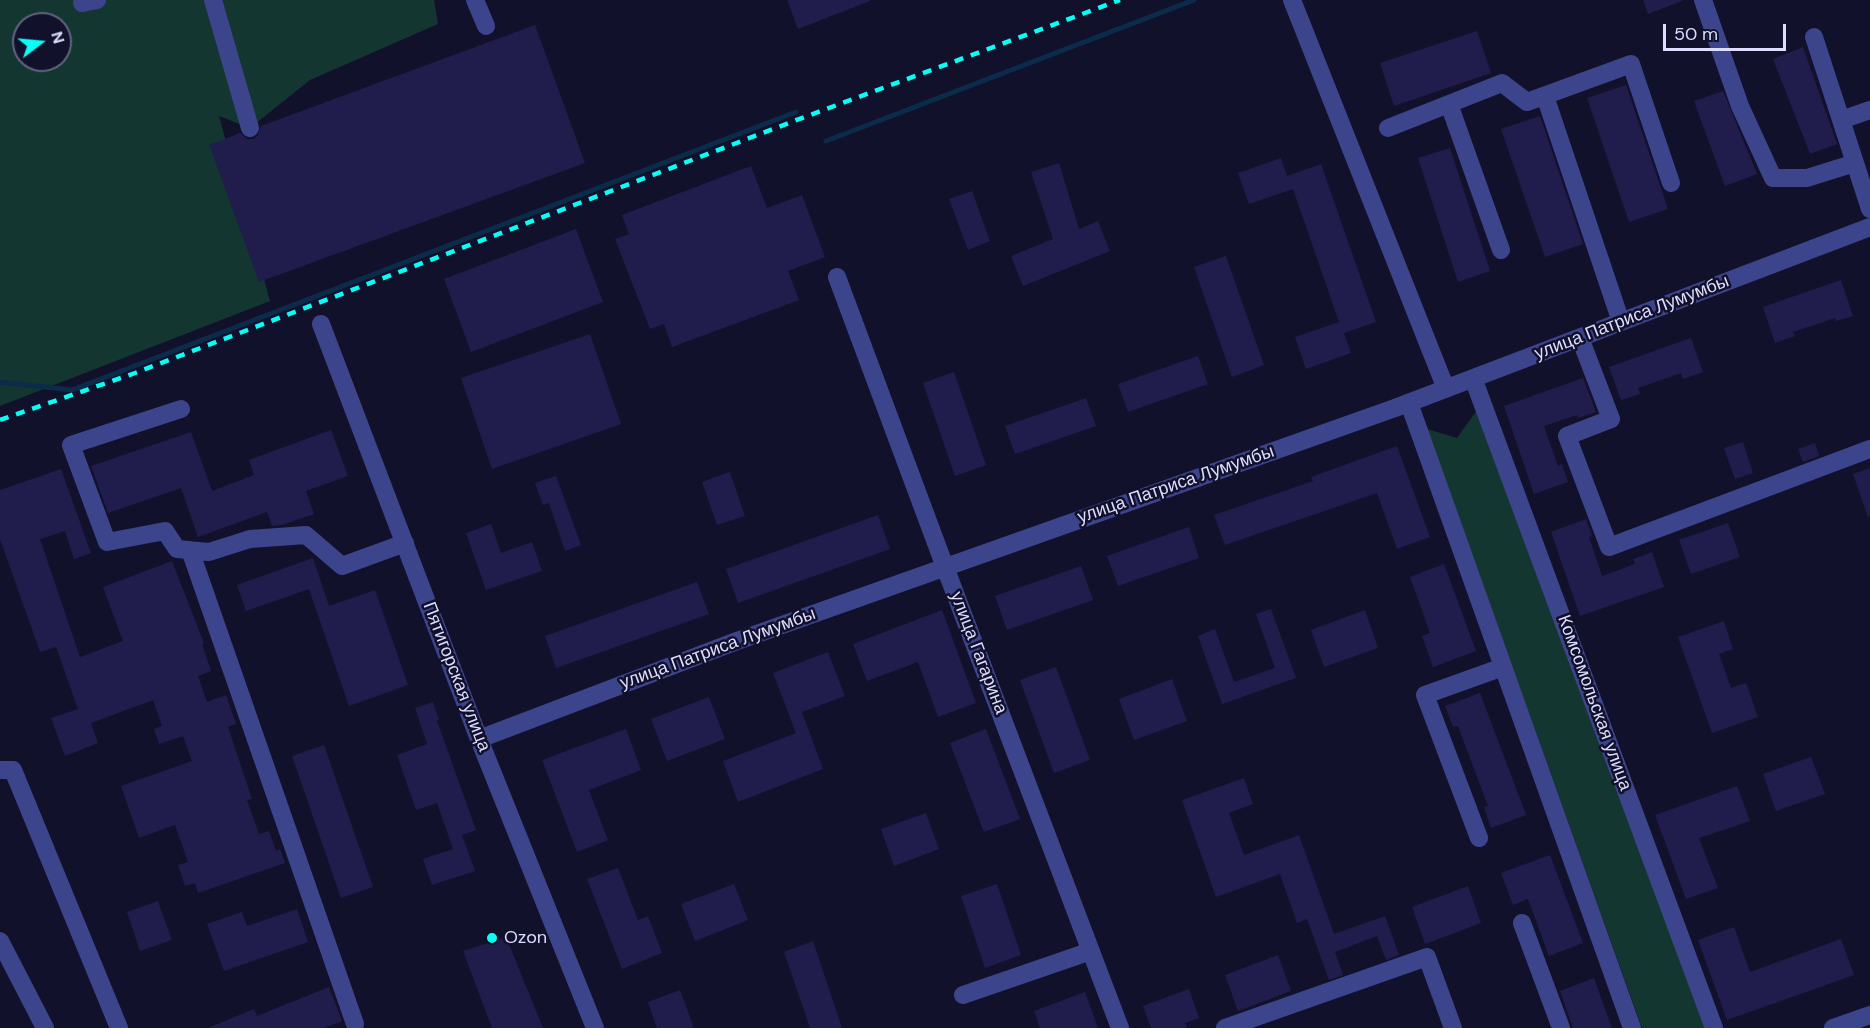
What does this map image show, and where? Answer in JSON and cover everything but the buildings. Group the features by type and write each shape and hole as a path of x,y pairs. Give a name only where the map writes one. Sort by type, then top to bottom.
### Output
{"street":[{"path":"213,0 250,128"},
{"path":"475,0 486,26"},
{"path":"1292,0 1446,389"},
{"path":"1703,0 1740,106 1773,178 1807,178 1855,163"},
{"path":"1814,37 1870,209"},
{"path":"1388,128 1502,83 1527,102 1631,64 1671,183"},
{"path":"1545,96 1621,322"},
{"path":"1449,104 1501,250"},
{"path":"1841,120 1870,110"},
{"name":"улица Патриса Лумумбы","path":"479,739 737,640 1409,403 1870,227"},
{"name":"улица Гагарина","path":"837,277 1120,1028"},
{"name":"Пятигорская улица","path":"321,324 479,739 595,1028"},
{"path":"1580,338 1611,419 1567,436 1609,548 1870,449"},
{"name":"Комсомольская улица","path":"1473,378 1714,1028"},
{"path":"1409,403 1632,1028"},
{"path":"181,410 71,445 106,542 165,531 177,549 209,552 250,539 306,535 342,566 405,543"},
{"path":"190,550 354,1024"},
{"path":"1479,838 1425,695 1503,667"},
{"path":"0,770 13,770 120,1028"},
{"path":"1522,923 1561,1028"},
{"path":"0,941 45,1028"},
{"path":"963,995 1091,951"},
{"path":"1225,1028 1427,957 1453,1028"},
{"path":"1833,1028 1870,1015"}],"green space":[{"path":"0,0 434,0 438,24 310,80 250,128 219,116 270,301 0,406"},
{"path":"1477,410 1707,1028 1642,1028 1427,429 1457,438"}],"waterway":[{"path":"826,141 1194,0"},
{"path":"0,382 72,390 796,112"}],"railway":[{"path":"0,420 135,373 794,121 1120,0"}],"place":[{"name":"Ozon","path":"492,938"}]}
